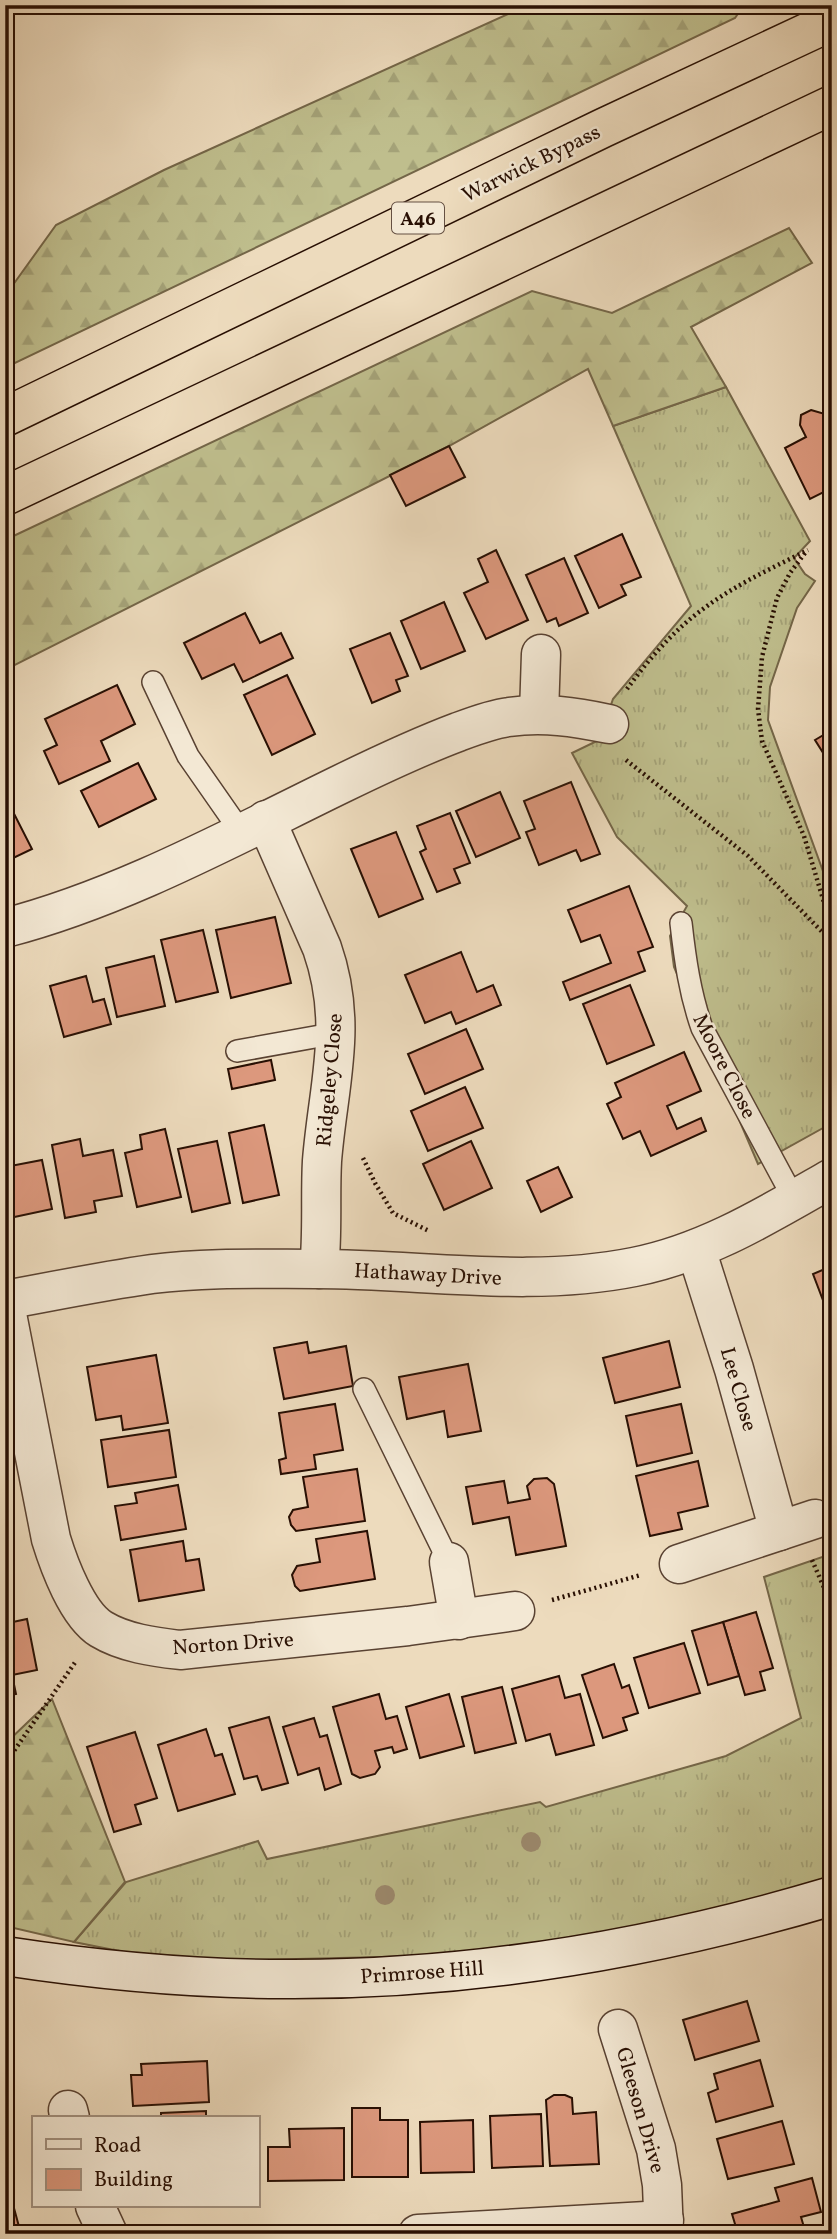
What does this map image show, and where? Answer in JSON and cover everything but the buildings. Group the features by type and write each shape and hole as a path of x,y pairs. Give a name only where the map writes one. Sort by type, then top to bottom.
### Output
{"highway":[{"name":"Warwick Bypass","path":"5,416 832,21"},
{"path":"5,496 832,105"}],"street":[{"path":"539,714 541,654"},
{"path":"5,928 111,893 416,747 487,722 539,714 609,724"},
{"name":"Ridgeley Close","path":"253,826 329,968 336,1008 337,1033 323,1149 322,1245 319,1269"},
{"name":"Hathaway Drive","path":"5,1302 153,1274 211,1270 319,1269 505,1278 576,1276 636,1267 696,1249 745,1227 832,1178"},
{"name":"Lee Close","path":"696,1249 734,1369 800,1532"},
{"path":"5,1302 51,1539 72,1591 99,1628"},
{"path":"679,1564 800,1532"},
{"path":"449,1562 459,1620"},
{"name":"Norton Drive","path":"99,1628 132,1641 180,1650 459,1620 515,1611"},
{"name":"Primrose Hill","path":"5,1956 108,1969 286,1979 471,1969 638,1946 777,1913 832,1896"},
{"name":"Gleeson Drive","path":"618,2029 656,2149 662,2185 664,2227"},
{"path":"96,2208 108,2234"},
{"path":"418,2234 664,2227"}],"lane":[{"path":"153,682 188,756 253,826"},
{"name":"Moore Close","path":"681,923 686,967 702,1028 794,1199"},
{"path":"237,1051 337,1033"},
{"path":"364,1389 449,1562"}],"path":[{"path":"832,929 804,836 762,741 758,709 762,657 777,598 790,572 808,550 748,581 701,610 661,648 628,687 609,724 612,749 748,856 832,942"},
{"path":"361,1153 393,1213 439,1237"},
{"path":"800,1532 832,1606"},
{"path":"515,1611 679,1564"},
{"path":"5,1764 99,1628"}],"green space":[{"path":"528,5 744,5 735,18 15,363 5,360 5,296 56,225 164,170"},
{"path":"789,228 812,263 691,327 726,387 613,426 588,369 449,446 5,670 5,540 532,291 612,313"},
{"path":"726,387 810,541 794,558 805,574 815,581 797,608 770,687 768,720 832,896 832,1123 758,1164 674,967 670,936 687,906 617,837 572,753 599,740 613,699 691,606 613,426"},
{"path":"825,1556 832,1560 832,1881 674,1923 543,1945 424,1956 253,1960 144,1956 74,1942 126,1882 258,1841 267,1859 540,1802 546,1807 726,1756 801,1718 764,1577"},
{"path":"52,1699 125,1882 74,1942 5,1926 5,1744"}]}
